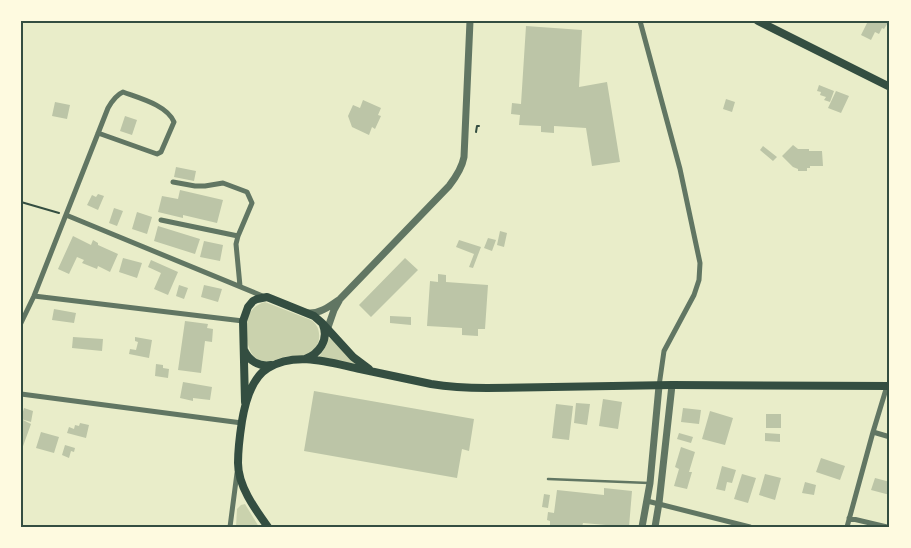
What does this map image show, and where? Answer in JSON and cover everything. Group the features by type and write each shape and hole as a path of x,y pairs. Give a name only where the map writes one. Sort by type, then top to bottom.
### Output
{"main road":[{"path":"758,21 890,87"},
{"path":"268,527 244,487 238,464 245,406 243,321 248,307 253,301 263,297 314,316 353,357 373,371"},
{"path":"303,359 316,354 322,345 325,329"},
{"path":"243,347 247,356 254,362 265,366 288,360 322,361 431,384 462,387 672,385 888,386"},
{"path":"245,406 260,375 275,364"}],"street":[{"path":"306,313 322,310 340,299 449,186 461,169 464,157 470,21"},
{"path":"640,21 680,169 700,263 699,280 694,295 664,351 650,483 642,527"},
{"path":"21,323 34,296 108,108 118,94 123,92 163,108 172,117 174,122 162,152 157,154 98,134"},
{"path":"173,182 195,186 223,183 247,192 252,203 236,244 240,286"},
{"path":"66,215 267,298"},
{"path":"161,220 238,236"},
{"path":"34,296 243,321"},
{"path":"325,329 340,299"},
{"path":"655,527 672,385"},
{"path":"847,527 873,432 888,386"},
{"path":"21,394 242,423"},
{"path":"873,432 890,436"},
{"path":"230,527 238,464"},
{"path":"647,501 750,527"},
{"path":"849,518 887,527"}],"lane":[{"path":"548,479 650,483"}],"path":[{"path":"476,132 476,126 480,126"},
{"path":"21,202 66,215"}],"green space":[{"path":"265,302 315,323 319,333 316,348 307,355 287,356 269,362 262,362 257,359 250,349 246,337 246,324 252,310"},
{"path":"328,338 355,362 355,365 319,357 326,346"},
{"path":"245,504 259,527 236,527 237,509"}],"building":[{"path":"868,21 889,21 879,34 875,32 871,40 861,35"},
{"path":"526,26 582,30 579,87 607,82 620,162 592,166 586,128 554,126 554,133 541,132 541,126 519,125 520,115 511,114 512,103 521,104"},
{"path":"819,85 834,91 830,102 824,100 826,97 820,95 821,92 817,91"},
{"path":"836,91 849,96 841,113 828,108"},
{"path":"726,99 735,102 732,112 723,109"},
{"path":"363,100 381,108 378,115 381,116 375,129 372,127 369,135 352,127 348,116 353,105 360,108"},
{"path":"55,102 70,105 67,119 52,116"},
{"path":"125,116 137,120 132,135 120,131"},
{"path":"793,145 798,149 822,151 823,166 810,166 810,168 807,168 807,171 798,171 782,156"},
{"path":"763,146 777,157 773,161 760,150"},
{"path":"176,167 196,171 194,181 174,177"},
{"path":"180,190 223,200 217,223 183,215 183,218 158,212 162,196 178,199"},
{"path":"98,194 104,196 98,210 87,205 92,195 96,197"},
{"path":"114,208 123,211 117,226 109,223"},
{"path":"137,212 152,217 147,234 132,229"},
{"path":"158,226 200,239 195,254 154,241"},
{"path":"500,231 507,233 504,247 497,245"},
{"path":"73,236 91,245 93,240 98,245 118,254 110,272 98,266 97,269 82,263 84,260 77,257 69,274 58,269"},
{"path":"488,238 496,240 492,251 484,248"},
{"path":"459,240 481,247 473,268 469,267 474,254 456,247"},
{"path":"204,241 223,245 220,261 200,257"},
{"path":"123,258 142,263 137,278 119,272"},
{"path":"405,258 418,270 371,317 359,305"},
{"path":"151,260 178,272 168,295 154,289 161,273 148,267"},
{"path":"438,274 446,275 446,282 488,285 485,329 478,329 478,336 462,335 462,328 427,326 430,281 438,282"},
{"path":"179,285 188,288 184,299 176,296"},
{"path":"204,285 222,289 218,302 201,297"},
{"path":"54,309 76,313 74,323 52,320"},
{"path":"390,316 411,317 411,325 390,323"},
{"path":"185,321 208,324 207,328 213,329 212,342 205,341 201,373 178,370"},
{"path":"73,337 103,339 102,351 72,348"},
{"path":"135,337 152,340 149,358 129,354 130,349 136,350 138,342 135,341"},
{"path":"156,364 163,365 163,368 169,369 168,378 155,376"},
{"path":"183,382 212,387 210,400 193,398 193,401 180,398"},
{"path":"314,391 474,419 469,451 462,449 457,478 304,451"},
{"path":"603,399 622,402 618,429 599,426"},
{"path":"576,403 590,404 587,425 574,423"},
{"path":"556,404 573,406 569,440 552,438"},
{"path":"24,408 33,411 31,422 21,419"},
{"path":"683,408 701,410 699,424 681,422"},
{"path":"710,411 733,418 725,445 702,439"},
{"path":"766,414 781,414 781,428 766,428"},
{"path":"23,420 31,424 22,449 21,424"},
{"path":"80,423 89,425 86,438 67,433 69,427 74,429 75,425 79,426"},
{"path":"41,432 59,437 54,453 36,448"},
{"path":"679,433 693,437 691,443 677,439"},
{"path":"765,433 780,434 780,442 765,441"},
{"path":"65,445 75,448 74,452 71,451 69,458 62,455"},
{"path":"681,447 695,452 689,472 692,472 687,489 674,486 679,469 675,467"},
{"path":"821,458 845,466 840,480 816,472"},
{"path":"722,466 736,470 732,483 727,482 725,491 716,489"},
{"path":"742,474 756,478 748,503 734,499"},
{"path":"765,474 781,478 775,500 759,495"},
{"path":"875,478 890,482 890,495 871,490"},
{"path":"805,482 816,485 814,495 802,493"},
{"path":"604,488 632,491 629,527 583,523 582,527 550,525 550,521 547,520 548,512 554,513 557,490 604,495"},
{"path":"544,494 550,495 548,508 542,507"}]}
